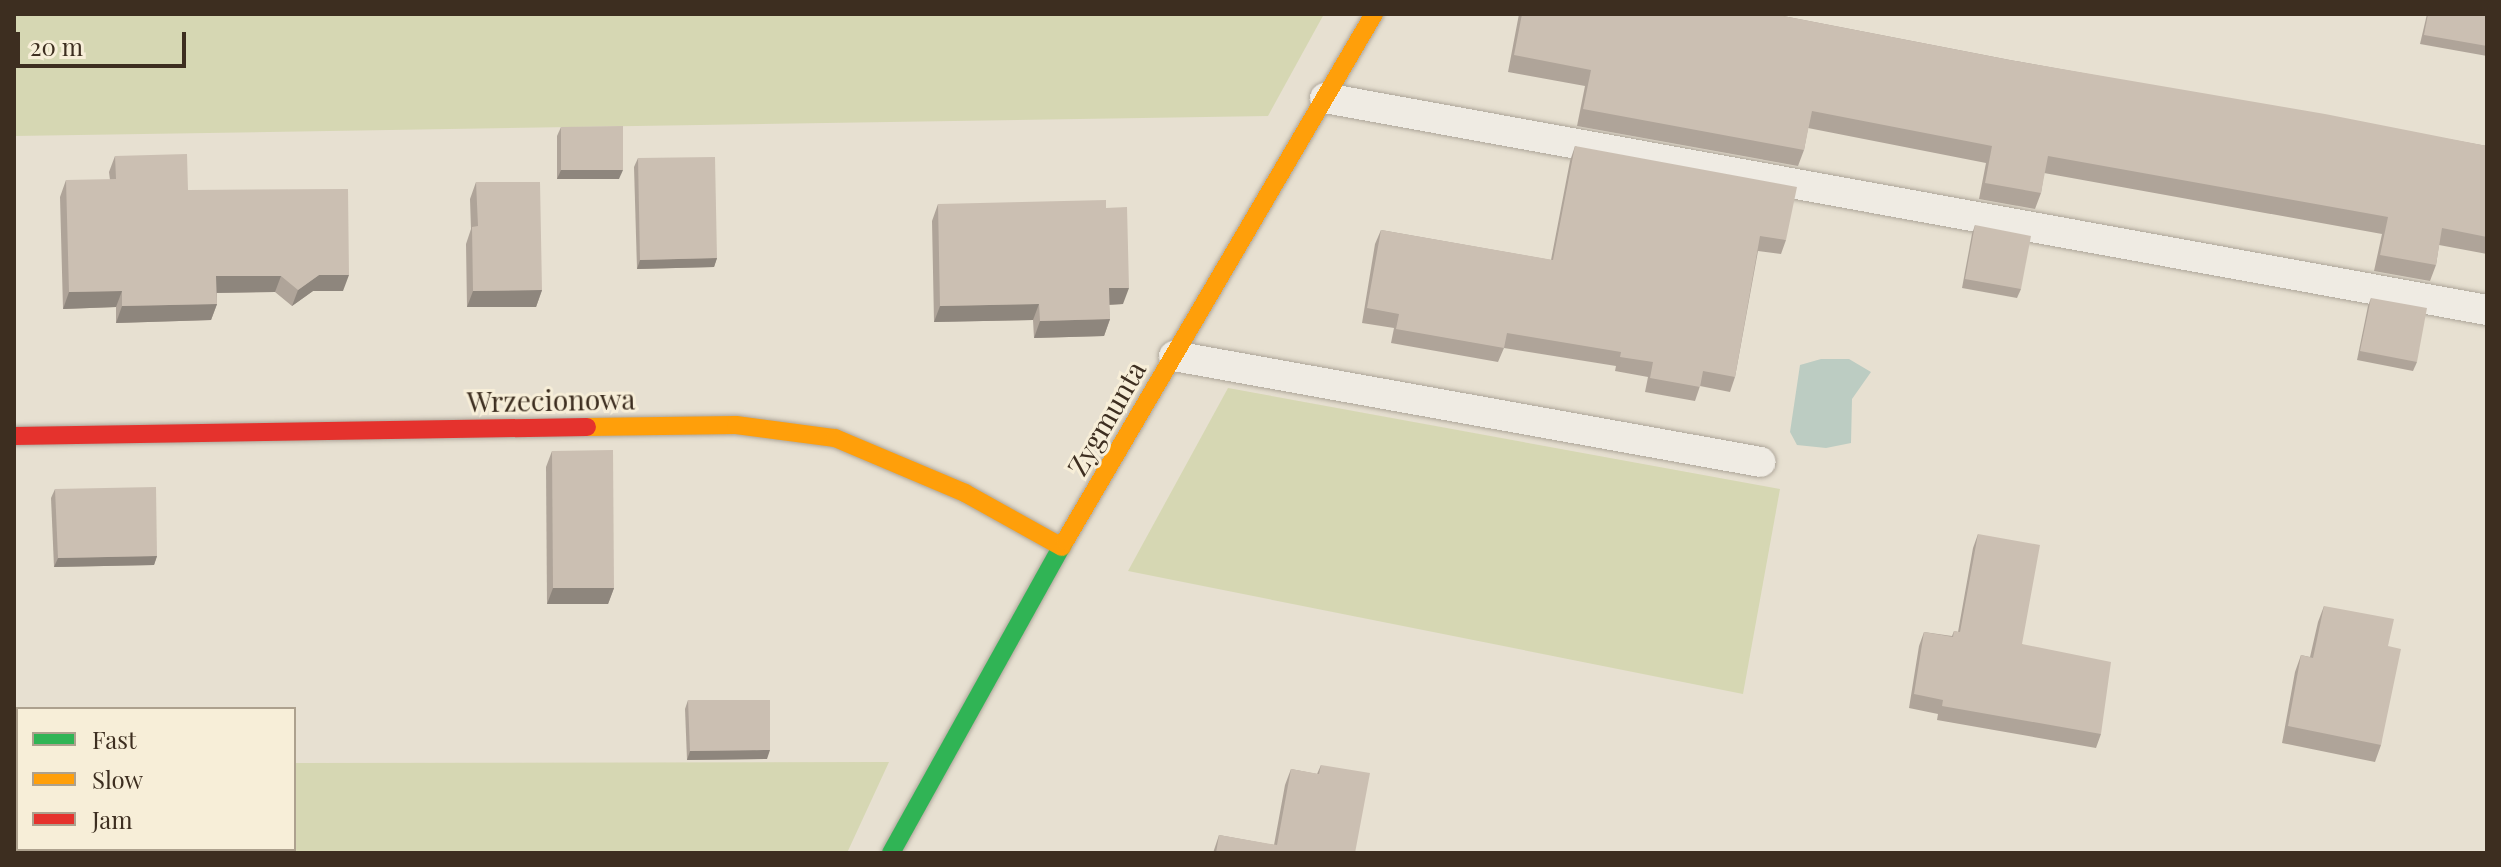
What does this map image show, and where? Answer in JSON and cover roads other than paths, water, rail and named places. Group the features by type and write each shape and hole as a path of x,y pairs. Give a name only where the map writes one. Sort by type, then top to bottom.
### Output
{"street":[{"name":"Zygmunta","path":"891,853 1062,547 1374,14"},
{"name":"Wrzecionowa","path":"14,436 736,425 785,429 835,438 951,487 1062,547"}],"lane":[{"path":"1325,98 2487,310"},
{"path":"1174,356 1761,462"}]}
